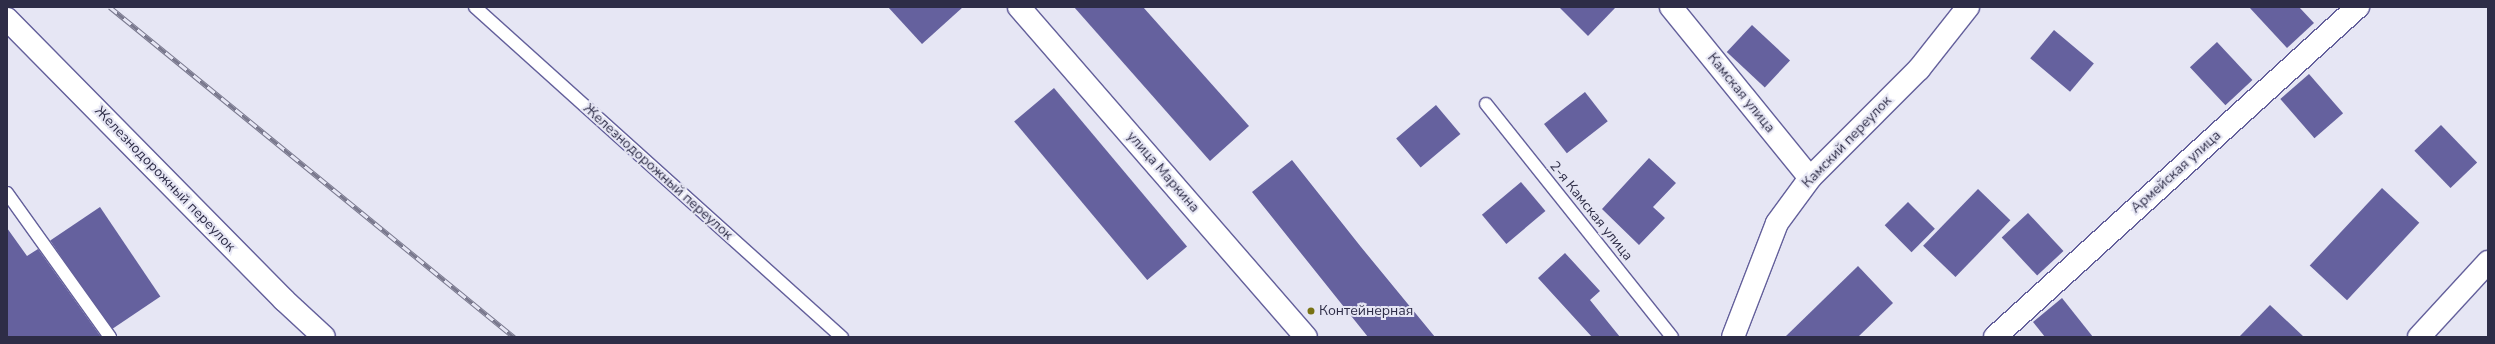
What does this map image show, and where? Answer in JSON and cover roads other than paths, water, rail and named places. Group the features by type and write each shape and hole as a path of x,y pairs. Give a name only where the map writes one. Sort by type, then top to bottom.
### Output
{"street":[{"name":"улица Маркина","path":"1019,7 1306,337"},
{"name":"Камская улица","path":"1671,7 1810,178"},
{"name":"Камский переулок","path":"1733,337 1777,223 1810,178 1919,69 1968,7"},
{"name":"Армейская улица","path":"1995,337 2358,7"},
{"name":"Железнодорожный переулок","path":"7,19 284,300 324,337"},
{"path":"2419,337 2488,262"}],"lane":[{"name":"Железнодорожный переулок","path":"474,7 842,337"},
{"name":"2-я Камская улица","path":"1486,104 1672,337"},
{"path":"7,193 110,337"}],"railway":[{"path":"110,7 514,337"}],"place":[{"name":"Контейнерная","path":"1311,311"}]}
